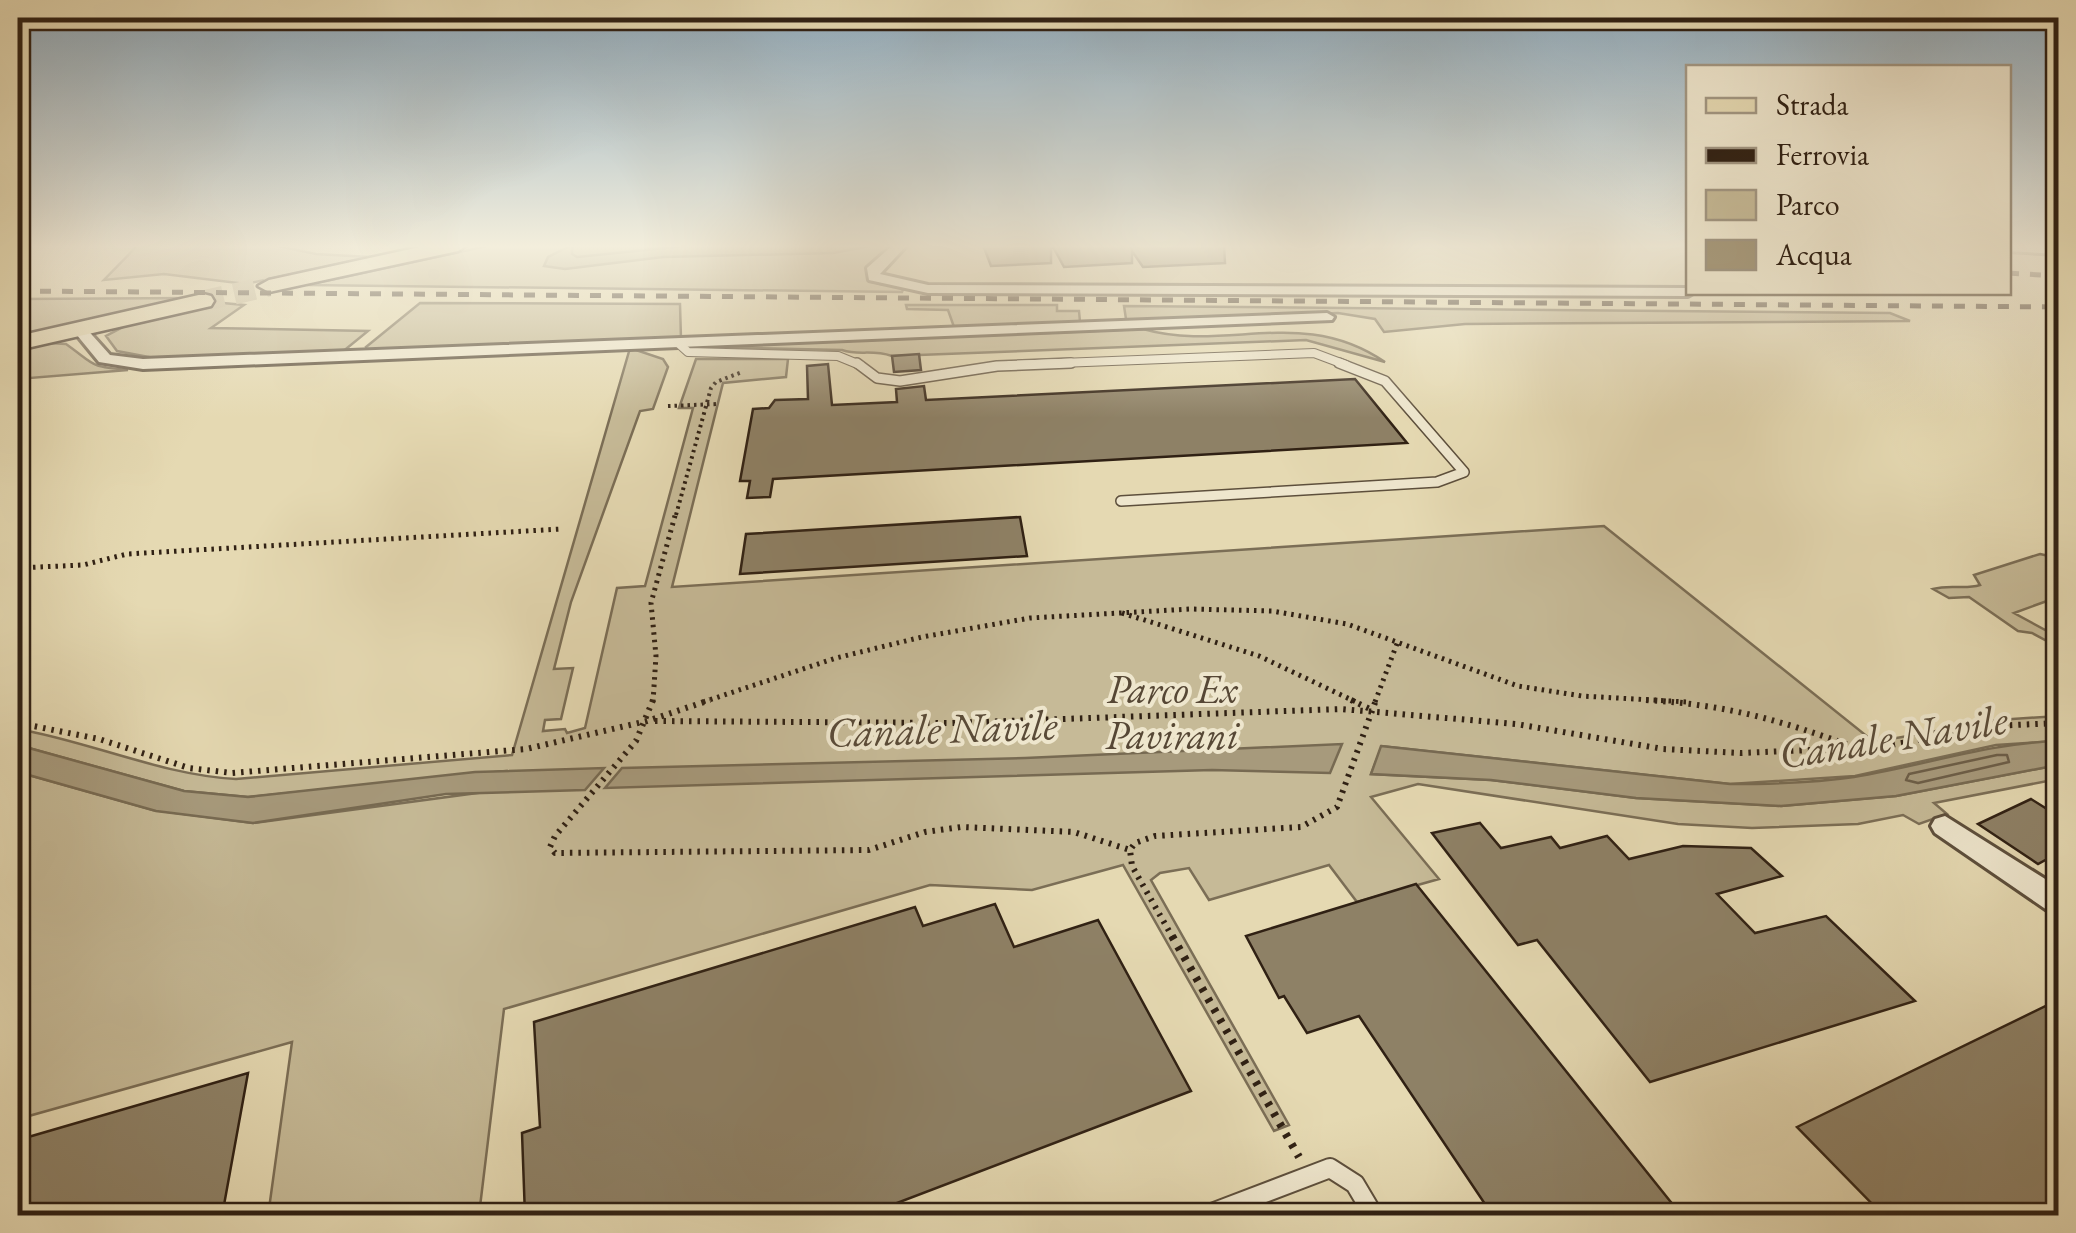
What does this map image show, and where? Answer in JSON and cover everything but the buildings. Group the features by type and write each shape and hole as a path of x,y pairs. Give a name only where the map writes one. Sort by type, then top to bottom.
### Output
{"main road":[{"path":"18,343 196,303"}],"street":[{"path":"79,329 105,359 131,364 1327,317"},
{"path":"1945,826 2058,902"}],"lane":[{"path":"678,343 688,352 844,357 877,378 900,380 996,366 1314,353 1385,381 1464,472 1437,482 1122,500"},
{"path":"1204,1216 1308,1173 1330,1168 1355,1184 1374,1216"}],"path":[{"path":"776,354 713,384 650,603 656,687 647,721 636,742 555,836 550,848 555,853 869,850 925,832 960,827 1074,832 1130,850"},
{"path":"668,406 718,404"},
{"path":"18,568 83,565 127,554 561,529"},
{"path":"1116,610 1259,656 1374,711"},
{"path":"18,724 99,739 189,768 256,774 526,748 647,721 836,658 902,641 1030,618 1116,610 1272,612 1347,624 1518,686 1582,696 1713,704 1784,722 1857,748"},
{"path":"1308,1173 1132,866 1130,850 1136,843 1154,836 1302,828 1330,813 1341,797 1398,641"},
{"path":"647,721 952,723 1292,710 1374,711 1516,724 1705,752 1901,745 1992,726 2058,723"}],"green space":[{"path":"18,303 169,303 18,336"},
{"path":"223,303 244,305 211,328 368,331 341,353 154,358 117,351 106,336 129,324"},
{"path":"420,303 680,304 681,339 368,350 366,347"},
{"path":"906,305 1057,305 1057,311 1079,311 1080,322 954,327 948,310 907,309"},
{"path":"1124,306 1890,313 1910,321 1465,324 1384,332 1375,319 1338,313 1162,321 1126,319"},
{"path":"1143,329 1174,335 1324,336 1354,345 1385,362 1306,340 892,356 842,350 699,347"},
{"path":"66,344 99,366 128,370 18,379 18,349"},
{"name":"Parco Ex Pavirani","path":"630,348 663,359 668,367 653,409 640,411 571,602 554,669 573,668 561,719 545,720 543,731 565,729 567,733 585,728 617,588 645,586 693,408 679,408 696,359 788,359 786,377 723,383 672,587 1604,526 1874,742 1998,720 2058,716 2058,741 1996,745 1855,776 1730,784 1382,746 1371,774 1491,780 1636,798 1781,806 1896,796 2058,765 2058,779 1934,803 1947,814 1919,824 1903,815 1858,824 1752,828 1678,824 1418,784 1371,797 1439,879 1357,902 1329,865 1209,900 1189,868 1160,873 1151,880 1289,1125 1274,1131 1123,865 1032,890 930,885 504,1009 479,1215 268,1216 292,1042 18,1119 18,772 153,810 253,823 499,790 506,771 248,797 184,791 18,745 18,729 154,765 236,779 512,755"},
{"path":"2040,554 2058,558 2058,597 2014,613 2058,637 2058,647 2032,633 2018,631 1969,597 1949,598 1933,589 1980,585 1974,575"}],"water":[{"path":"2058,741 2058,765 1896,796 1781,806 1636,798 1491,780 1371,774 1381,746 1730,784 1792,783 1854,777 1981,750"},
{"path":"1342,744 1330,773 1212,770 605,788 622,768 1025,758"},
{"path":"18,745 184,791 248,797 475,772 604,768 585,790 446,794 253,823 156,811 18,772"}],"railway":[{"path":"1489,303 2058,307"}],"water label":[{"name":"Canale Navile","path":"942,728"},
{"name":"Canale Navile","path":"1893,736"}]}
